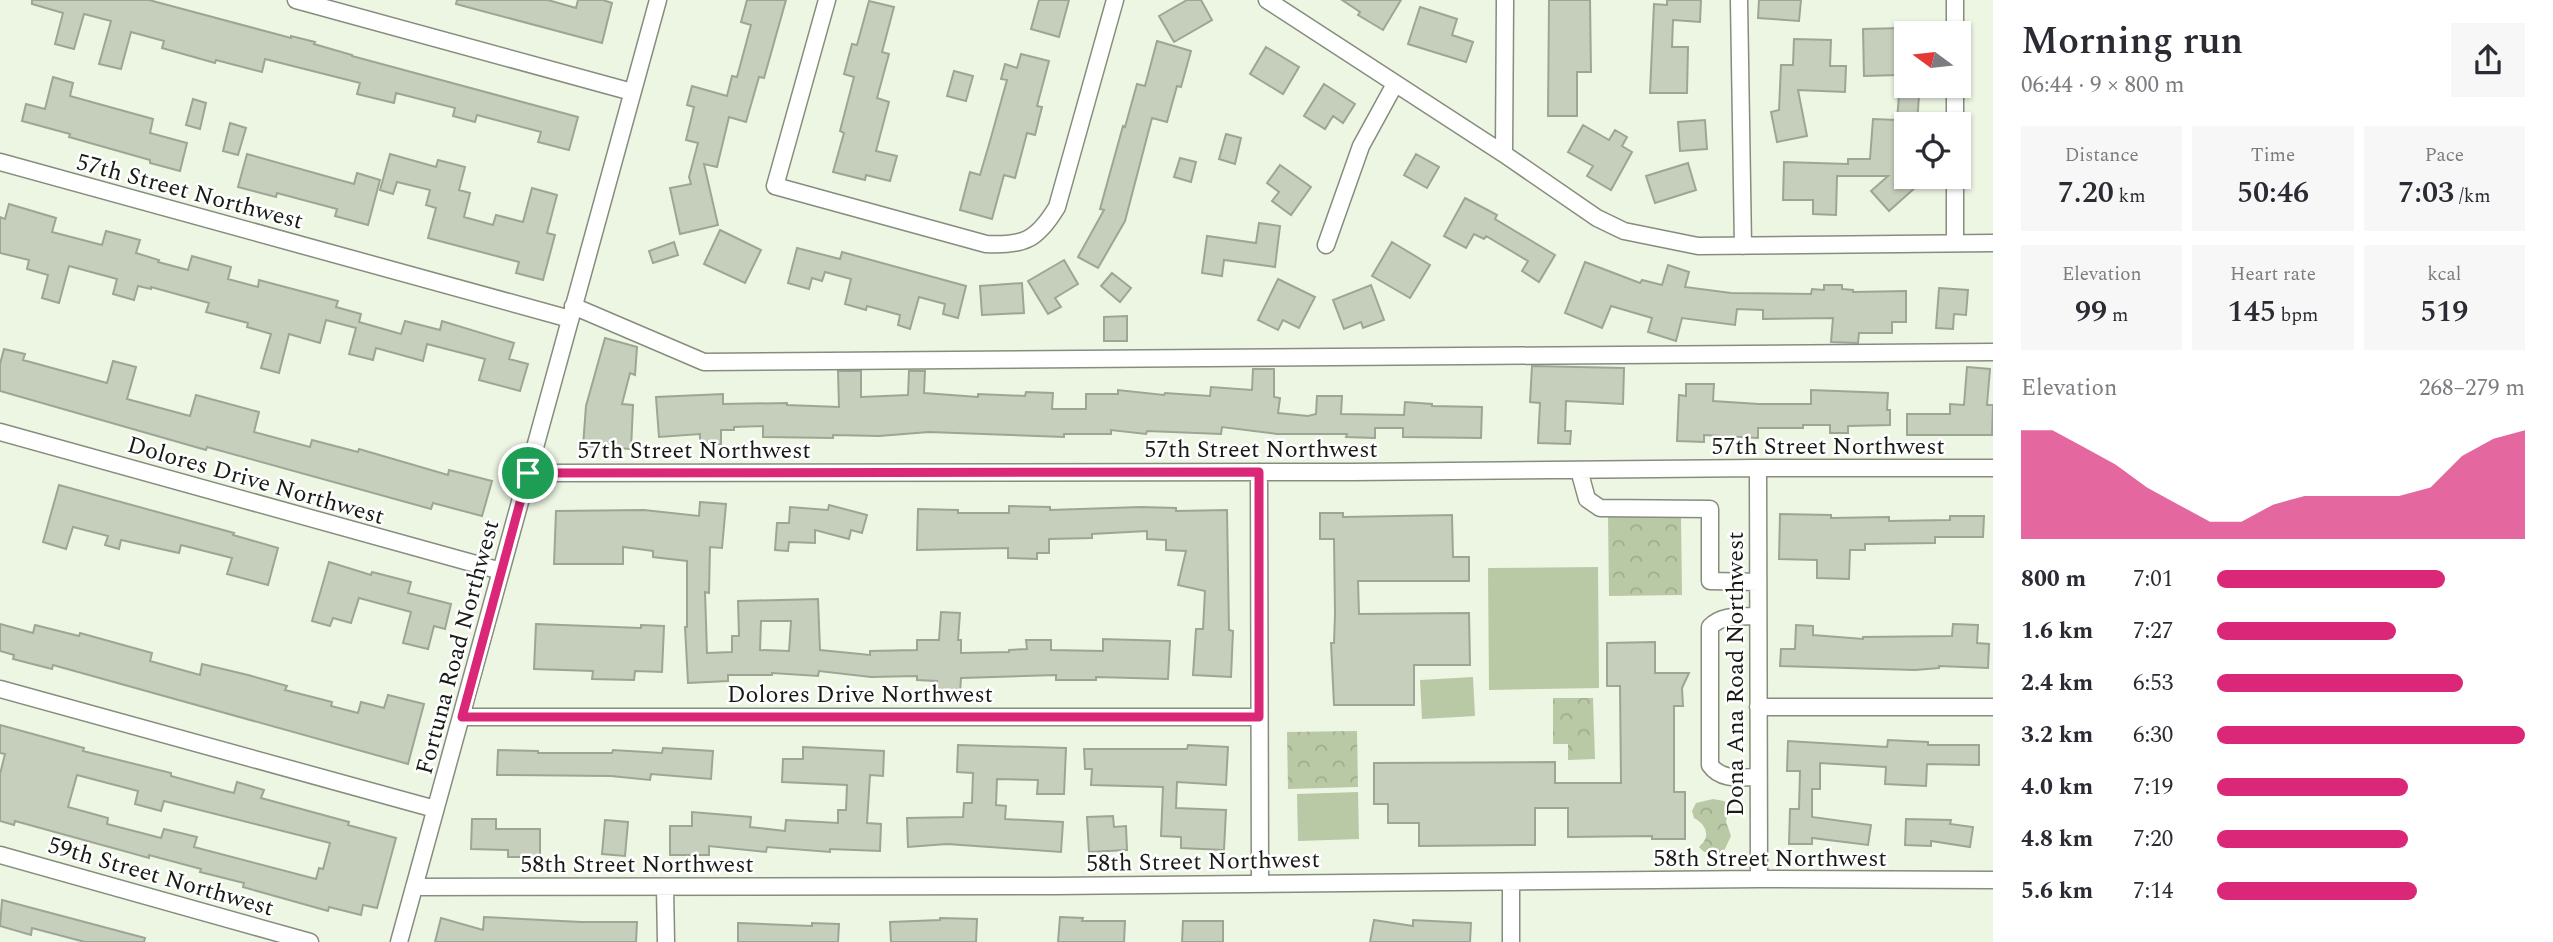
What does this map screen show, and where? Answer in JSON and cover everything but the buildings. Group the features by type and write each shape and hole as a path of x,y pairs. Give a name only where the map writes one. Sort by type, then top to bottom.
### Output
{"street":[{"path":"296,0 632,92"},
{"name":"Fortuna Road Northwest","path":"399,942 657,0"},
{"path":"827,0 775,186 986,244 1011,246 1031,239 1046,225 1057,207 1115,0"},
{"path":"1268,0 1597,218 1624,231 1698,246 1993,243"},
{"path":"1504,154 1505,0"},
{"path":"1740,0 1743,246"},
{"path":"1955,0 1955,21"},
{"path":"1326,245 1361,146 1395,85"},
{"name":"57th Street Northwest","path":"0,162 572,313 704,362 1993,352"},
{"path":"1955,189 1955,242"},
{"name":"Dolores Drive Northwest","path":"0,432 501,571"},
{"name":"Dona Ana Road Northwest","path":"1758,468 1759,879"},
{"name":"57th Street Northwest","path":"528,473 1993,468"},
{"path":"1579,470 1587,499 1600,508 1710,509 1710,581 1758,582"},
{"path":"1259,472 1260,883"},
{"path":"1758,616 1724,618 1710,627 1710,765 1722,776 1759,777"},
{"path":"0,689 435,809"},
{"path":"1758,707 1993,708"},
{"name":"Dolores Drive Northwest","path":"462,717 1259,717"},
{"name":"59th Street Northwest","path":"0,855 310,942"},
{"name":"58th Street Northwest","path":"414,887 1993,880"},
{"path":"1511,882 1511,942"},
{"path":"665,887 666,942"}],"green space":[{"path":"1681,515 1682,595 1609,596 1608,516"},
{"path":"1598,567 1599,688 1489,690 1488,568"},
{"path":"1473,677 1475,716 1422,719 1420,680"},
{"path":"1553,698 1593,698 1595,759 1568,760 1568,744 1553,744"},
{"path":"1357,731 1358,787 1288,789 1287,732"},
{"path":"1358,792 1359,839 1298,841 1297,794"},
{"path":"1713,799 1724,801 1729,806 1726,822 1731,836 1724,851 1711,854 1699,847 1705,839 1706,831 1694,818 1692,811 1696,803"}],"route":[{"path":"1259,472 1259,717 462,717 528,473 1259,472"}]}
